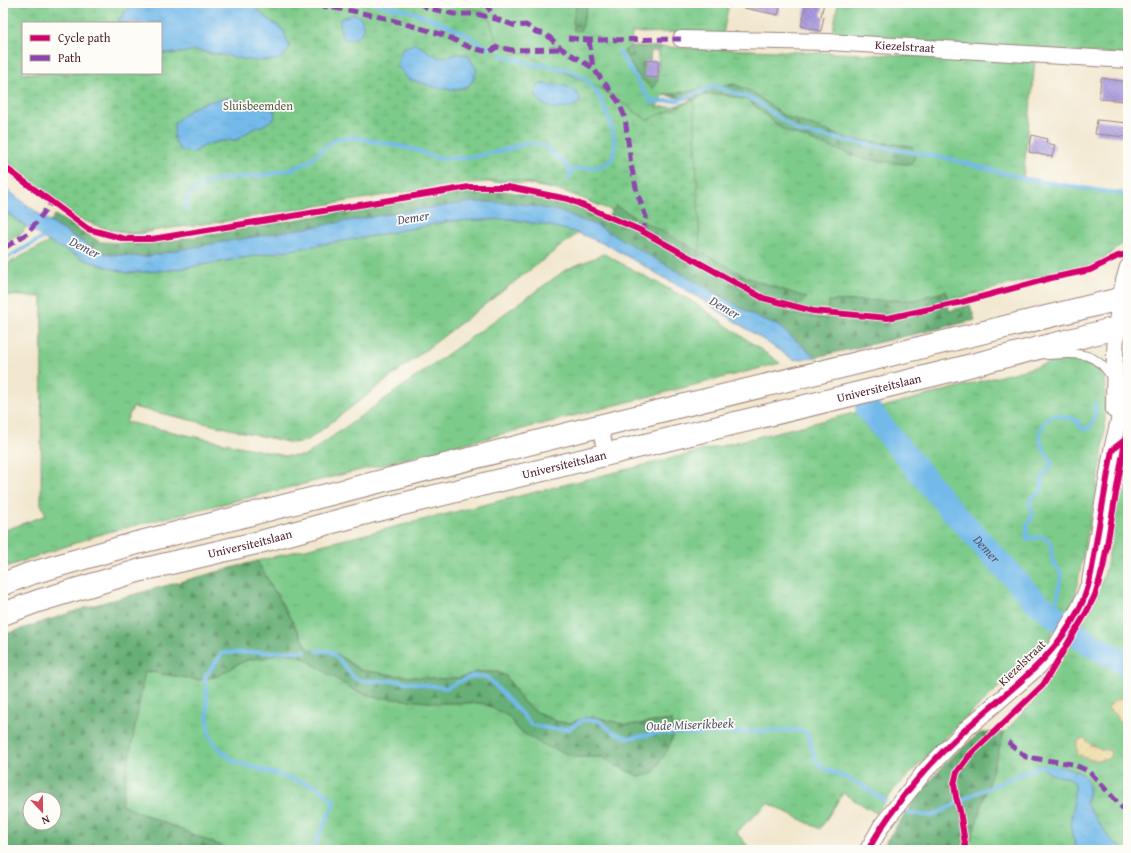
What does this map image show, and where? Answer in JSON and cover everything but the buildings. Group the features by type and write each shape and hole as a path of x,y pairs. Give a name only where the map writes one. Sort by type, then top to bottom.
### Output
{"highway":[{"path":"3,584 29,574 133,544 599,426 1124,298"},
{"name":"Universiteitslaan","path":"3,614 38,601 140,570 256,543 374,511 1007,357 1122,327"}],"street":[{"name":"Kiezelstraat","path":"681,38 828,42 1128,60"},
{"name":"Kiezelstraat","path":"868,850 882,825 925,771 965,730 1038,667 1055,648 1077,612 1090,582 1112,450 1121,381 1122,327 1128,267"},
{"path":"599,426 607,454"}],"lane":[{"path":"1007,357 1073,354 1085,355 1100,363 1121,381"}],"green space":[{"path":"3,3 481,3 493,7 493,3 578,3 581,30 588,3 729,3 723,34 675,32 632,33 631,46 624,51 636,73 653,89 658,78 659,51 662,47 1035,60 1023,180 1128,193 1128,236 1124,242 1096,264 1071,271 1030,279 947,301 946,291 914,300 829,301 827,319 787,314 806,298 751,279 700,252 694,121 622,208 573,191 527,184 470,181 238,211 140,234 127,234 81,217 3,159","holes":["733,84 751,91 784,116 850,139 912,146 863,159 783,130 748,100 720,94 704,95 694,100 671,107 656,107 664,95"]},
{"name":"Sluisbeemden","path":"3,3 134,3 126,10 119,20 120,22 22,22 22,74 162,74 162,53 181,53 195,50 212,54 283,30 263,15 251,3 453,3 482,11 490,20 496,41 602,89 647,120 694,100 700,252 616,206 613,211 566,192 512,179 435,187 226,221 128,233 104,228 79,219 3,158","holes":["540,84 555,86 563,85 565,109 559,108","226,98 265,107 264,125 251,130 237,140 221,141 206,145 192,153"]},
{"path":"577,3 588,3 581,30 574,31 573,20"},
{"path":"838,3 1128,3 1128,55 832,37"},
{"path":"631,46 662,47 659,51 651,51 646,75 658,78 653,89 636,73 624,51"},
{"path":"733,84 751,91 784,116 850,139 912,146 915,157 911,165 863,159 783,130 748,100 720,94 704,95 694,100 664,95"},
{"path":"474,191 505,191 555,200 588,209 606,219 616,206 751,279 807,298 788,314 827,319 829,301 914,300 946,291 949,311 970,305 975,320 816,357 777,325 762,320 711,291 558,211 277,233 145,257 107,254 88,245 50,222 55,215 100,242 158,243"},
{"path":"3,210 26,227 22,233 3,244"},
{"path":"510,219 551,226 578,233 307,441 292,443 133,407 126,422 286,456 305,456 567,269 604,254 693,302 780,363 381,465 104,533 3,568 3,531 46,515 41,504 42,297 3,295 3,266 49,242 88,261 127,273 172,270 378,235 449,221"},
{"path":"1058,361 1080,361 1091,364 1102,373 1105,388 1104,439 1098,483 1075,598 1067,612 1050,605 1040,597 1012,567 879,408"},
{"path":"858,412 864,424 1004,579 1037,613 1052,625 1053,631 1048,641 957,726 893,791 876,813 843,793 820,829 768,803 736,832 751,850 231,850 121,805 144,671 199,680 218,676 250,659 265,658 278,653 300,656 354,690 373,697 439,703 483,703 508,716 518,730 575,757 602,757 641,777 668,749 673,736 672,720 627,725 595,717 584,718 570,723 558,722 537,712 523,702 506,676 498,672 476,672 464,677 442,679 400,676 360,670 337,654 309,650 257,561"},
{"path":"1128,449 1128,850 971,850 969,846 1004,733 1043,691 1095,602 1106,569"},
{"path":"257,561 309,650 337,654 360,670 400,676 442,679 464,677 476,672 498,672 506,676 523,702 537,712 558,722 570,723 584,718 595,717 627,725 672,720 673,736 668,749 654,772 641,777 602,757 575,757 541,744 518,730 508,716 483,703 439,703 373,697 354,690 300,656 292,654 278,653 265,658 250,659 218,676 199,680 145,671 121,805 231,850 3,850 3,635 91,606"},
{"path":"980,733 1004,733 969,846 970,850 880,850 918,796 949,759"}],"sand":[{"path":"1119,699 1123,701 1124,711 1128,713 1128,719 1124,721 1119,721 1116,714 1108,708"},
{"path":"1084,738 1091,745 1098,747 1101,750 1109,750 1111,753 1109,758 1093,760 1077,754 1077,742"}],"water":[{"path":"134,3 251,3 263,15 283,30 290,47 284,56 277,60 254,61 195,50 181,53 162,53 162,22 120,22 119,20 126,10"},
{"path":"354,14 361,17 364,28 356,37 344,39 341,33 340,19"},
{"path":"415,43 439,58 459,54 468,55 477,71 470,85 456,90 438,88 408,79 397,65 402,49"},
{"path":"540,84 559,85 570,88 578,95 581,102 565,108 553,108 543,104 539,100 535,91"},
{"path":"226,98 274,110 275,118 264,125 251,130 237,140 221,141 206,145 192,153 180,150 174,139 174,124 186,113 197,106"},
{"name":"Demer","path":"3,187 50,222 88,245 107,254 145,257 188,248 401,212 473,202 515,203 558,211 600,227 762,320 777,325 816,357 794,360 701,299 609,246 578,233 551,226 510,219 449,221 378,235 172,270 127,273 88,261 49,242 3,210"},
{"path":"1081,630 1128,658 1128,673 1102,657 1076,638"},
{"path":"1040,766 1074,770 1083,775 1089,788 1086,804 1110,839 1124,850 1076,850 1070,825 1075,784 1068,777 1053,774"}],"waterway":[{"path":"373,3 409,11 437,21 464,33 489,49"},
{"path":"619,52 651,102 680,100 714,86 755,100 799,132 950,159 1026,179 1128,195"},
{"path":"501,55 531,64 565,69 579,75 593,88 604,105 615,141 612,158 602,166 575,169 571,171 569,179"},
{"path":"186,210 187,199 193,191 203,184 220,179 259,176 293,169 308,162 329,144 340,138 357,138 394,145 416,150 439,159 473,157 501,151 526,143 543,145 561,160 571,171"},
{"path":"3,260 46,236"},
{"path":"1050,613 1057,600 1061,577 1060,571 1054,564 1051,552 1052,545 1047,539 1041,537 1027,539 1027,526 1032,517 1030,499 1042,490 1042,478 1051,462 1041,442 1040,432 1046,421 1055,415 1077,421 1085,430 1091,426 1093,422 1095,404"},
{"name":"Demer","path":"867,408 946,504 1033,599 1086,641 1128,665"},
{"name":"Oude Miserikbeek","path":"305,651 222,653 205,677 209,735 216,746 233,761 318,787 335,802 312,850"},
{"name":"Oude Miserikbeek","path":"317,651 330,651 338,658 353,677 361,681 399,681 446,688 472,676 487,677 532,725 552,729 569,729 583,720 598,720 613,732 628,738 659,733 695,734 794,730 807,732 815,758 820,766 861,785 885,801"},
{"name":"Oude Miserikbeek","path":"904,813 933,816 974,794 1040,766 1057,768"}],"marked path":[{"path":"303,3 385,18 444,35 471,48 489,52 497,47 512,50 562,49"},
{"path":"419,3 428,8 454,14 477,14 496,19"},
{"path":"485,3 496,19 516,26 526,25 536,32 546,34 562,49 593,68 618,101 625,117 631,165 637,192 646,217 644,226 640,230"},
{"path":"568,38 589,40 681,39"},
{"path":"589,40 593,68"},
{"path":"6,247 28,233 51,203"},
{"path":"1008,742 1026,757 1073,764 1090,772 1128,814"}],"cycle path":[{"path":"3,166 88,229 125,239 152,239 469,187 508,187 568,199 640,230 763,298 813,311 888,318 962,302 1051,278 1090,270 1118,256 1128,254"},
{"path":"966,850 954,784 957,772 969,756 1043,685 1086,613 1095,595 1103,568 1128,424"},
{"path":"868,850 888,817 924,771 981,715 1043,660 1057,644 1069,626 1084,599 1089,582 1112,450 1125,440"}]}
